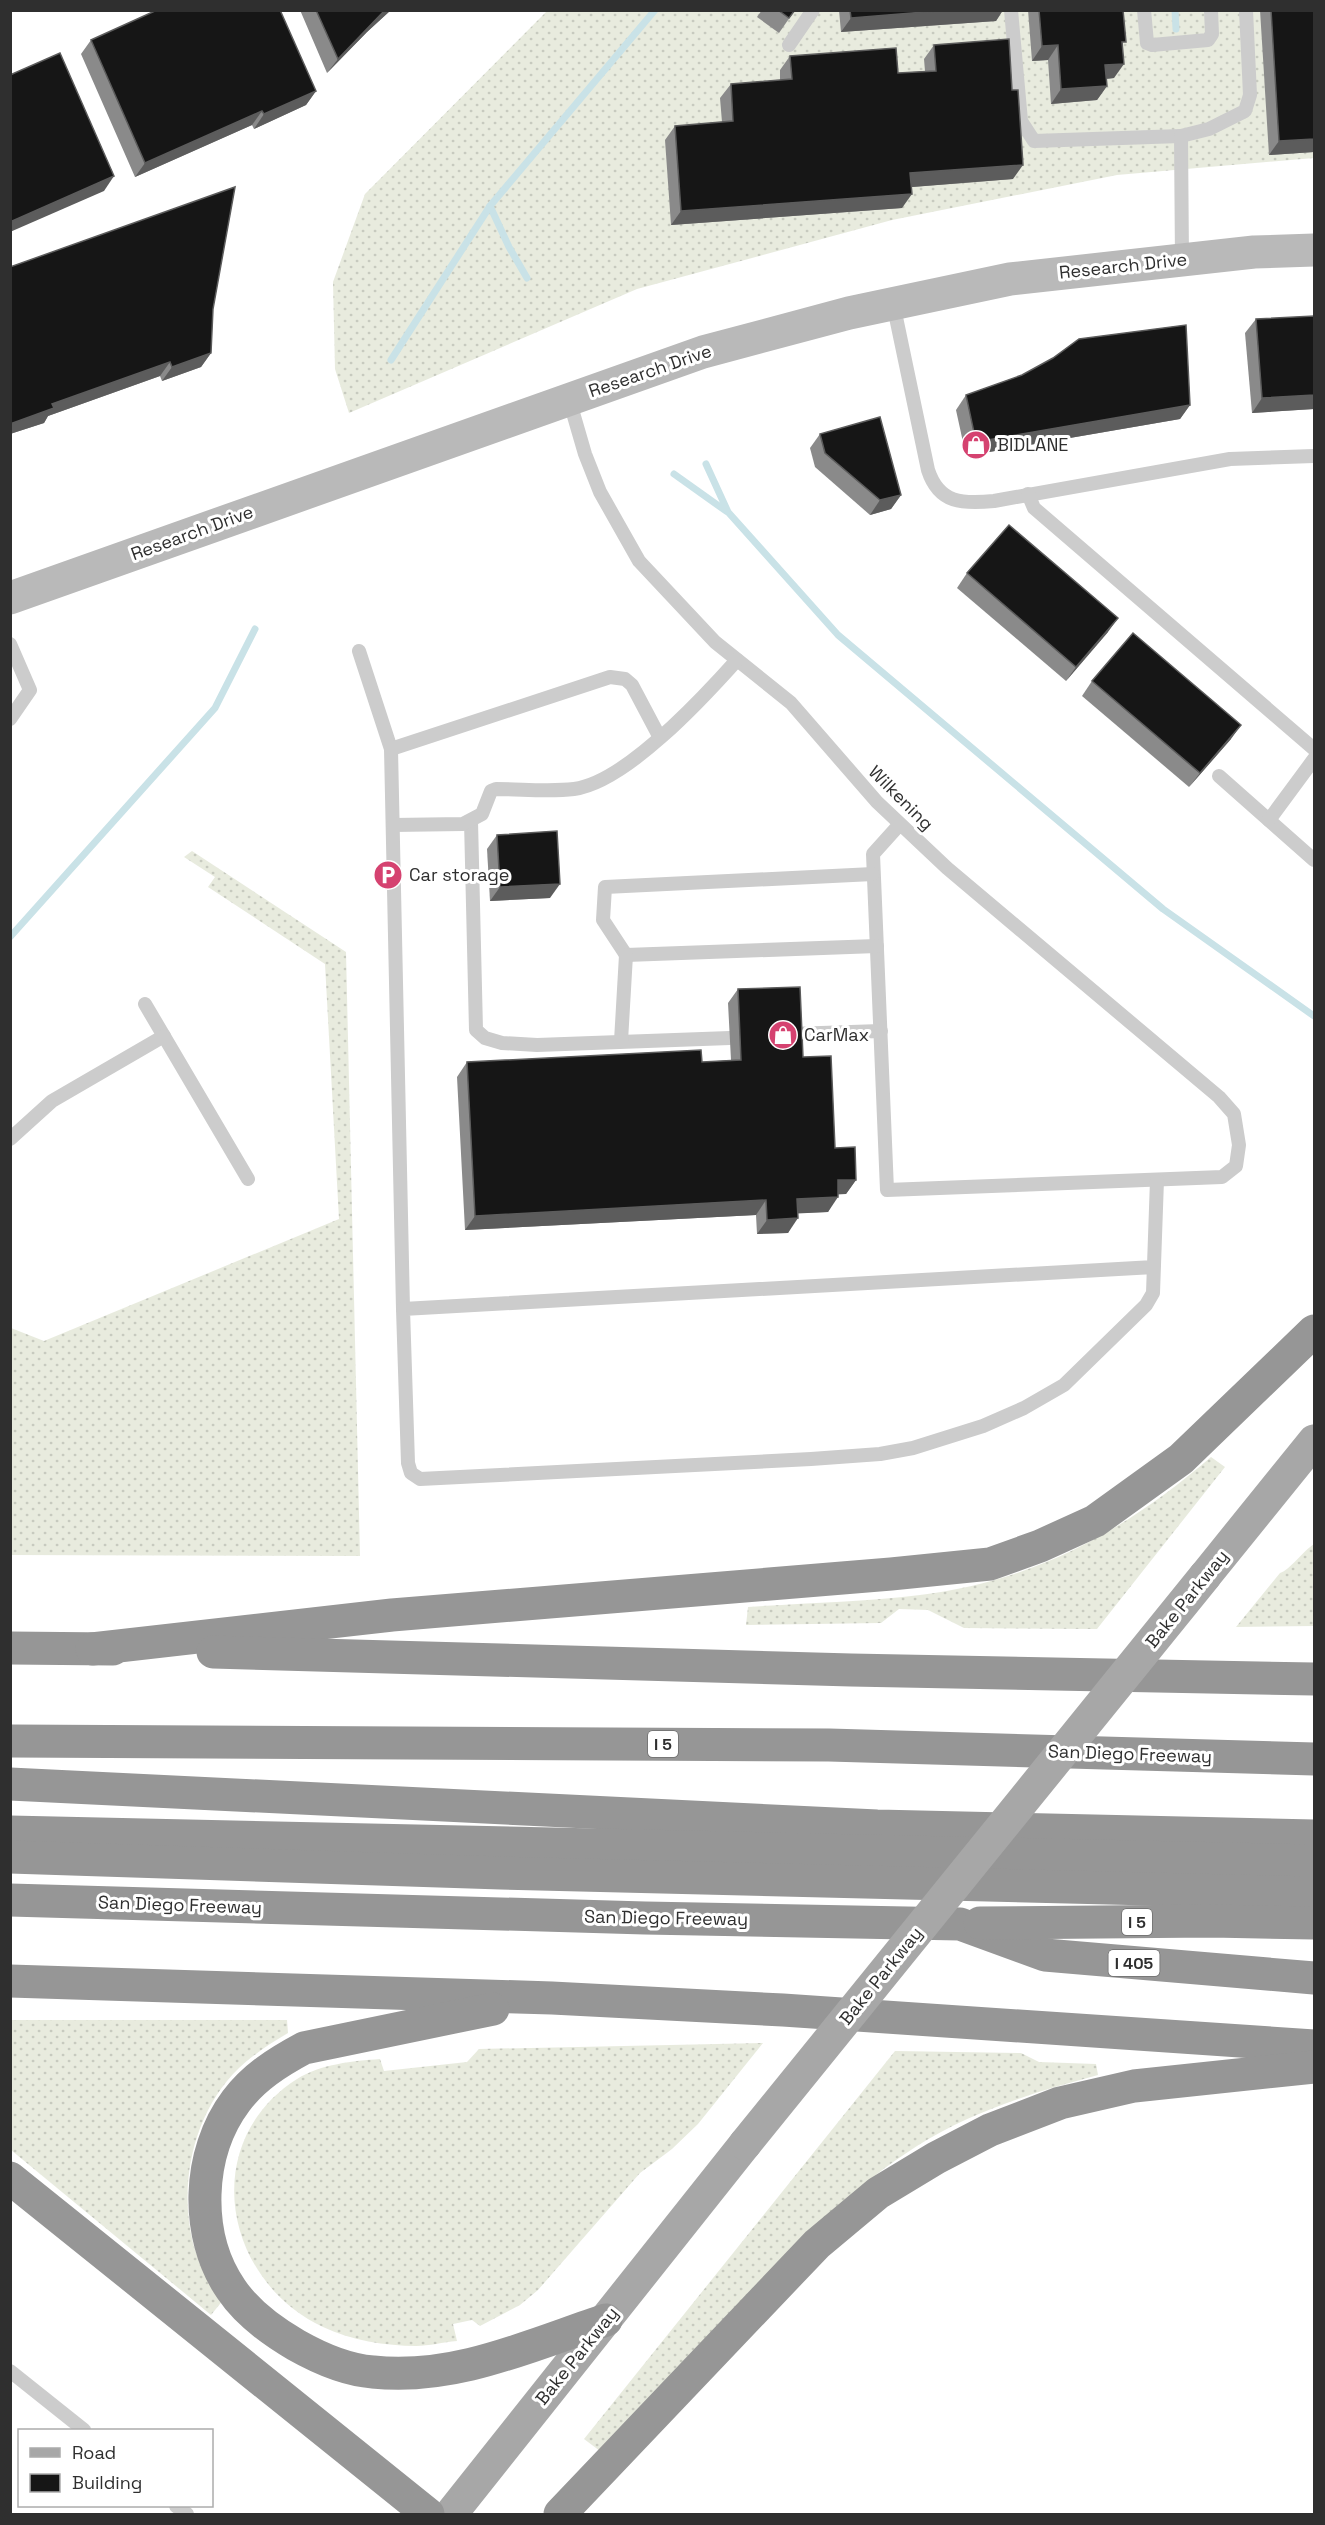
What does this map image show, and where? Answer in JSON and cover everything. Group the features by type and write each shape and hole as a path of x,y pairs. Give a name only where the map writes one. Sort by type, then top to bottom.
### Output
{"highway":[{"path":"92,1649 392,1615 990,1564 1040,1546 1095,1521 1181,1459 1314,1330"},
{"path":"10,1648 1314,1679"},
{"name":"San Diego Freeway","path":"10,1741 829,1745 1314,1759"},
{"path":"10,1784 877,1826 1314,1836"},
{"path":"10,1832 1314,1861"},
{"path":"10,1857 501,1873 1314,1893"},
{"name":"San Diego Freeway","path":"10,1900 633,1918 960,1924 1045,1955 1314,1978"},
{"name":"I 5","path":"960,1924 1212,1921 1314,1923"},
{"path":"10,1981 552,1998 795,2010 1314,2046"},
{"path":"552,1998 329,2042 304,2048 276,2063 257,2078 236,2101 220,2128 208,2162 204,2192 209,2227 216,2263 231,2290 255,2316 279,2335 312,2354 371,2372 426,2373 467,2366 606,2320"},
{"path":"560,2514 817,2244 878,2193 936,2158 990,2130 1060,2103 1134,2086 1314,2067"},
{"path":"10,2178 428,2514"}],"main road":[{"name":"Research Drive","path":"10,598 703,352 892,303 1010,279 1254,252 1314,250"},
{"name":"Bake Parkway","path":"451,2514 745,2144 1314,1441"}],"lane":[{"path":"789,45 813,10"},
{"path":"1011,10 1021,121 1034,141 1181,136 1209,129 1245,111 1250,95 1246,10"},
{"path":"1144,10 1147,43 1152,45 1208,40 1212,34 1211,10"},
{"path":"1181,136 1182,260"},
{"path":"892,303 932,481 954,501 967,503 1028,494 1230,459 1314,456"},
{"name":"Wilkening","path":"568,399 585,454 600,492 639,561 715,642 791,703 877,802 900,825 947,868 1219,1097 1234,1114 1239,1145 1236,1166 1222,1177 1157,1180"},
{"path":"1028,494 1034,508 1314,748"},
{"path":"10,644 30,690 10,719"},
{"path":"359,651 391,749 402,1309 408,1463 411,1473 420,1479 811,1459 880,1454 913,1448 982,1426 1024,1408 1064,1385 1146,1305 1153,1293 1157,1180 888,1190 873,854 900,825"},
{"path":"393,825 463,824 485,811 486,798 490,791 496,789 574,789 600,782 620,769 692,710 737,660"},
{"path":"391,749 610,676 625,679 632,685 659,736"},
{"path":"1269,820 1314,759"},
{"path":"1219,776 1314,860"},
{"path":"471,821 476,1030 478,1034 502,1043 537,1046 730,1038"},
{"path":"621,1041 626,955 603,920 605,887 873,874"},
{"path":"626,955 877,946"},
{"path":"145,1004 248,1179"},
{"path":"791,1034 880,1031"},
{"path":"10,1139 52,1101 164,1036"},
{"path":"402,1309 1154,1267"},
{"path":"10,2371 83,2429"}],"shaded area":[{"path":"547,11 1314,11 1314,158 1117,175 892,220 637,289 349,413 335,369 333,282 365,194"},
{"path":"192,851 346,952 360,1556 11,1555 11,1328 44,1341 339,1219 325,964 208,887 215,877 184,857"},
{"path":"1211,1457 1225,1467 1097,1629 964,1628 928,1610 899,1609 881,1623 746,1625 748,1607 920,1595 1002,1578 1040,1565 1111,1529 1145,1508"},
{"path":"1314,1544 1314,1626 1236,1627 1280,1573"},
{"path":"10,2020 287,2020 288,2033 251,2058 223,2085 201,2126 194,2149 189,2173 188,2196 193,2243 202,2265 224,2299 211,2315 11,2150"},
{"path":"763,2043 698,2124 672,2149 640,2173 538,2290 520,2305 480,2326 472,2320 453,2324 457,2341 421,2346 393,2345 356,2339 323,2327 289,2305 263,2277 245,2244 235,2209 235,2173 245,2138 266,2106 297,2079 316,2070 348,2062 380,2059 384,2071 467,2062 479,2049"},
{"path":"895,2051 1021,2053 1039,2062 1096,2064 1098,2075 1051,2088 982,2113 938,2134 892,2163 822,2220 600,2451 584,2439"}],"building":[{"path":"157,10 280,10 316,91 264,114 262,111 145,163 91,40"},
{"path":"316,10 385,10 338,59"},
{"path":"778,10 795,10 789,18"},
{"path":"850,10 949,10 851,18"},
{"path":"1039,10 1123,10 1126,42 1122,42 1124,64 1105,65 1107,86 1061,89 1058,45 1042,46"},
{"path":"1271,10 1314,10 1314,139 1279,141"},
{"path":"1009,39 1012,90 1018,90 1023,165 910,173 912,194 681,211 675,126 733,121 731,84 792,79 790,56 896,48 898,73 936,71 934,45"},
{"path":"60,53 114,176 10,222 10,75"},
{"path":"235,187 213,309 211,353 172,367 170,362 52,404 54,408 10,424 10,267"},
{"path":"1314,316 1314,395 1262,398 1256,319"},
{"path":"1186,325 1190,405 976,442 966,395 1022,375 1053,358 1079,339"},
{"path":"880,417 901,495 880,500 825,453 820,434"},
{"path":"1009,525 1118,618 1076,667 967,573"},
{"path":"1133,633 1241,725 1200,773 1092,681"},
{"path":"557,831 560,884 500,887 497,835"},
{"path":"800,987 803,1057 831,1056 835,1148 855,1147 856,1180 838,1180 838,1197 797,1199 798,1218 767,1220 766,1200 475,1216 467,1062 701,1050 702,1062 741,1060 738,989"}],"waterway":[{"path":"391,360 490,206 655,10"},
{"path":"1175,10 1176,29"},
{"path":"490,206 509,247 527,278"},
{"path":"706,464 728,512 838,635 1163,909 1314,1016"},
{"path":"674,474 726,511"},
{"path":"10,937 215,708 255,629"}],"place":[{"name":"BIDLANE","path":"976,445"},
{"name":"Car storage","path":"388,875"},
{"name":"CarMax","path":"783,1035"}]}
